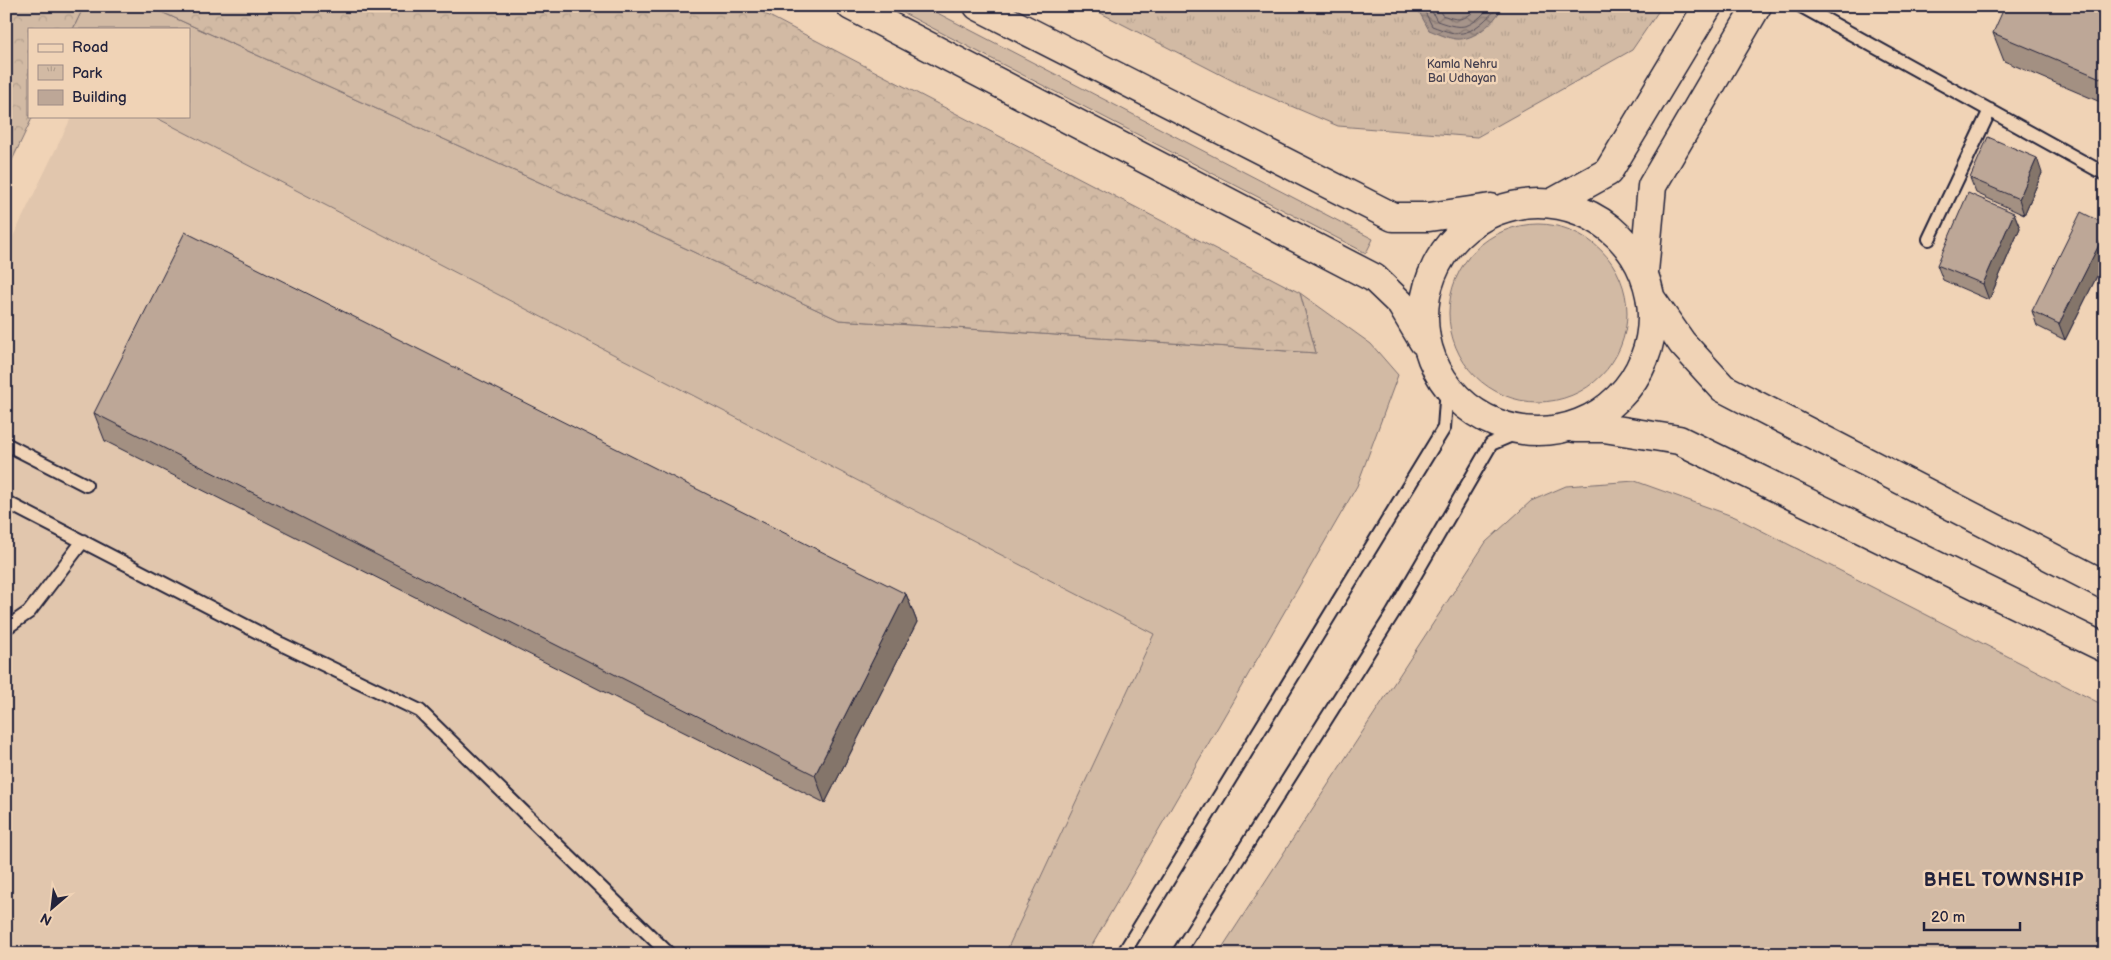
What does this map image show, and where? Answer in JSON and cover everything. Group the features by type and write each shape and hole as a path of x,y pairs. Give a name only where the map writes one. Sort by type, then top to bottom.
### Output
{"main road":[{"path":"851,6 1374,278 1401,304 1427,347 1435,368 1447,387 1468,408 1494,423 1524,430 1546,431 1568,428 1604,428 1679,440 2105,648"},
{"path":"978,6 1393,216 1429,218 1529,202 1552,203 1590,215 1622,239 1644,272 1652,300 1652,333 1643,365 1624,393 1599,414 1568,428"},
{"path":"1552,203 1608,172 1708,6"},
{"path":"1644,272 1652,186 1757,6"},
{"path":"1427,347 1423,311 1430,276 1443,252 1448,244 1474,221 1507,206"},
{"path":"1652,300 1682,342 1723,388 2105,585"}],"lane":[{"path":"1800,6 2105,174"},
{"path":"1929,239 1990,110"},
{"path":"1123,954 1444,428 1447,387"},
{"path":"1178,954 1393,613 1490,444 1524,430"},
{"path":"6,444 86,485"},
{"path":"6,502 281,644 420,711 669,954"},
{"path":"6,628 29,612 83,541"}],"shaded area":[{"path":"71,118 157,118 1154,634 1005,954 6,954 6,251"}],"green space":[{"path":"6,6 84,6 73,28 28,28 28,118 32,118 6,173"},
{"path":"84,6 148,6 670,241 839,320 1316,353 1300,293 1371,344 1398,375 1357,486 1087,954 1005,954 1154,634 157,118 190,118 190,28 73,28"},
{"path":"148,6 750,6 1300,293 1316,353 839,320 670,241"},
{"path":"890,6 924,6 1373,239 1366,253"},
{"name":"Kamla Nehru Bal Udhayan","path":"1087,6 1662,6 1632,50 1477,137 1338,126 1239,84"},
{"path":"1547,224 1572,230 1580,234 1595,244 1607,256 1621,279 1626,296 1626,330 1621,347 1607,370 1595,382 1572,396 1555,401 1529,402 1504,396 1496,392 1481,382 1469,370 1455,347 1450,330 1449,304 1455,279 1459,271 1469,256 1481,244 1504,230 1521,225"},
{"path":"1635,481 1735,517 2105,706 2105,954 1218,954 1486,542 1531,501 1566,486"}],"water":[{"path":"1416,6 1503,6 1495,18 1477,34 1463,39 1456,39 1429,30"}],"building":[{"path":"2005,6 2105,6 2105,80 1993,33"},
{"path":"1988,137 2037,158 2019,199 1970,178"},
{"path":"1968,193 2014,213 1983,284 1937,265"},
{"path":"2081,212 2105,224 2105,233 2059,324 2032,311"},
{"path":"185,232 906,594 815,775 94,413"}],"district":[{"name":"BHEL TOWNSHIP","path":"2004,880"}]}
